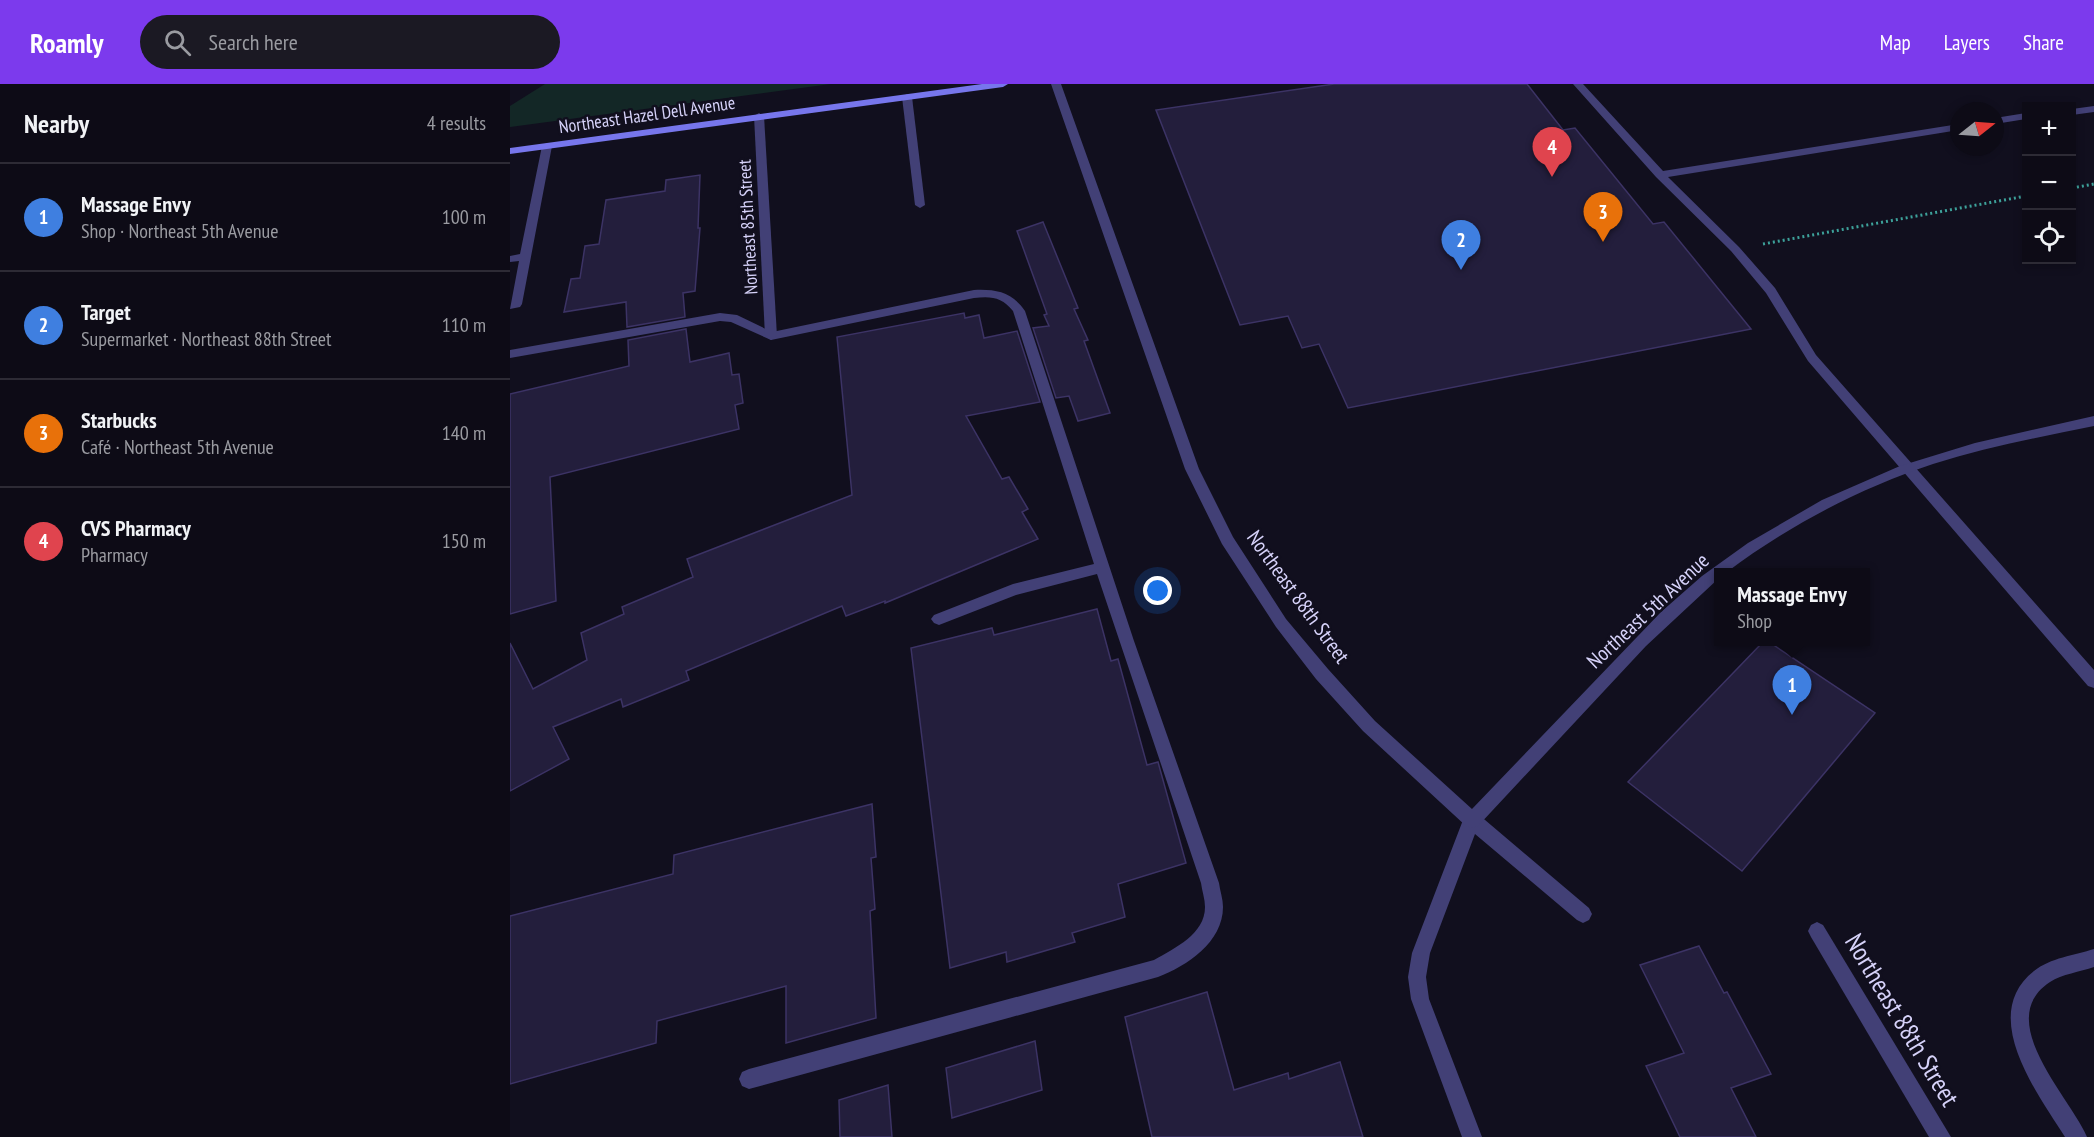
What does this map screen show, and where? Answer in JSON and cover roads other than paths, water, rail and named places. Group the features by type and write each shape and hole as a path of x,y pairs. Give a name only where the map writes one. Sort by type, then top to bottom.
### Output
{"main road":[{"name":"Northeast Hazel Dell Avenue","path":"510,151 1003,84"}],"street":[{"name":"Northeast 88th Street","path":"1056,84 1192,469 1227,540 1270,607 1322,674 1377,734 1472,820 1583,914"},
{"path":"1578,84 1660,175 1735,249 1771,291 1812,358 2094,681"},
{"path":"907,97 920,205"},
{"path":"2076,111 2094,109"},
{"name":"Northeast 85th Street","path":"759,116 771,336"},
{"path":"2004,120 2022,117"},
{"path":"1660,175 1950,127"},
{"path":"510,305 516,304 547,146"},
{"path":"510,259 525,256"},
{"path":"510,354 720,317 733,318 771,336 974,294 1002,294 1013,301 1020,311 1102,567 1210,882 1215,911 1206,934 1189,950 1158,968 749,1079"},
{"name":"Northeast 5th Avenue","path":"1723,568 1801,518 1865,485 1953,454 2094,421"},
{"path":"939,619 1013,590 1102,567"},
{"name":"Northeast 5th Avenue","path":"1472,820 1644,639 1714,575"},
{"path":"1472,820 1429,930 1421,953 1417,977 1420,999 1472,1137"},
{"name":"Northeast 88th Street","path":"1817,931 1941,1137"},
{"path":"2077,1137 2029,1058 2021,1034 2019,1011 2027,991 2042,976 2094,958"}],"place":[{"name":"CVS Pharmacy","path":"1552,177"},
{"name":"Starbucks","path":"1603,242"},
{"name":"Target","path":"1461,270"},
{"name":"Massage Envy","path":"1792,715"}]}
